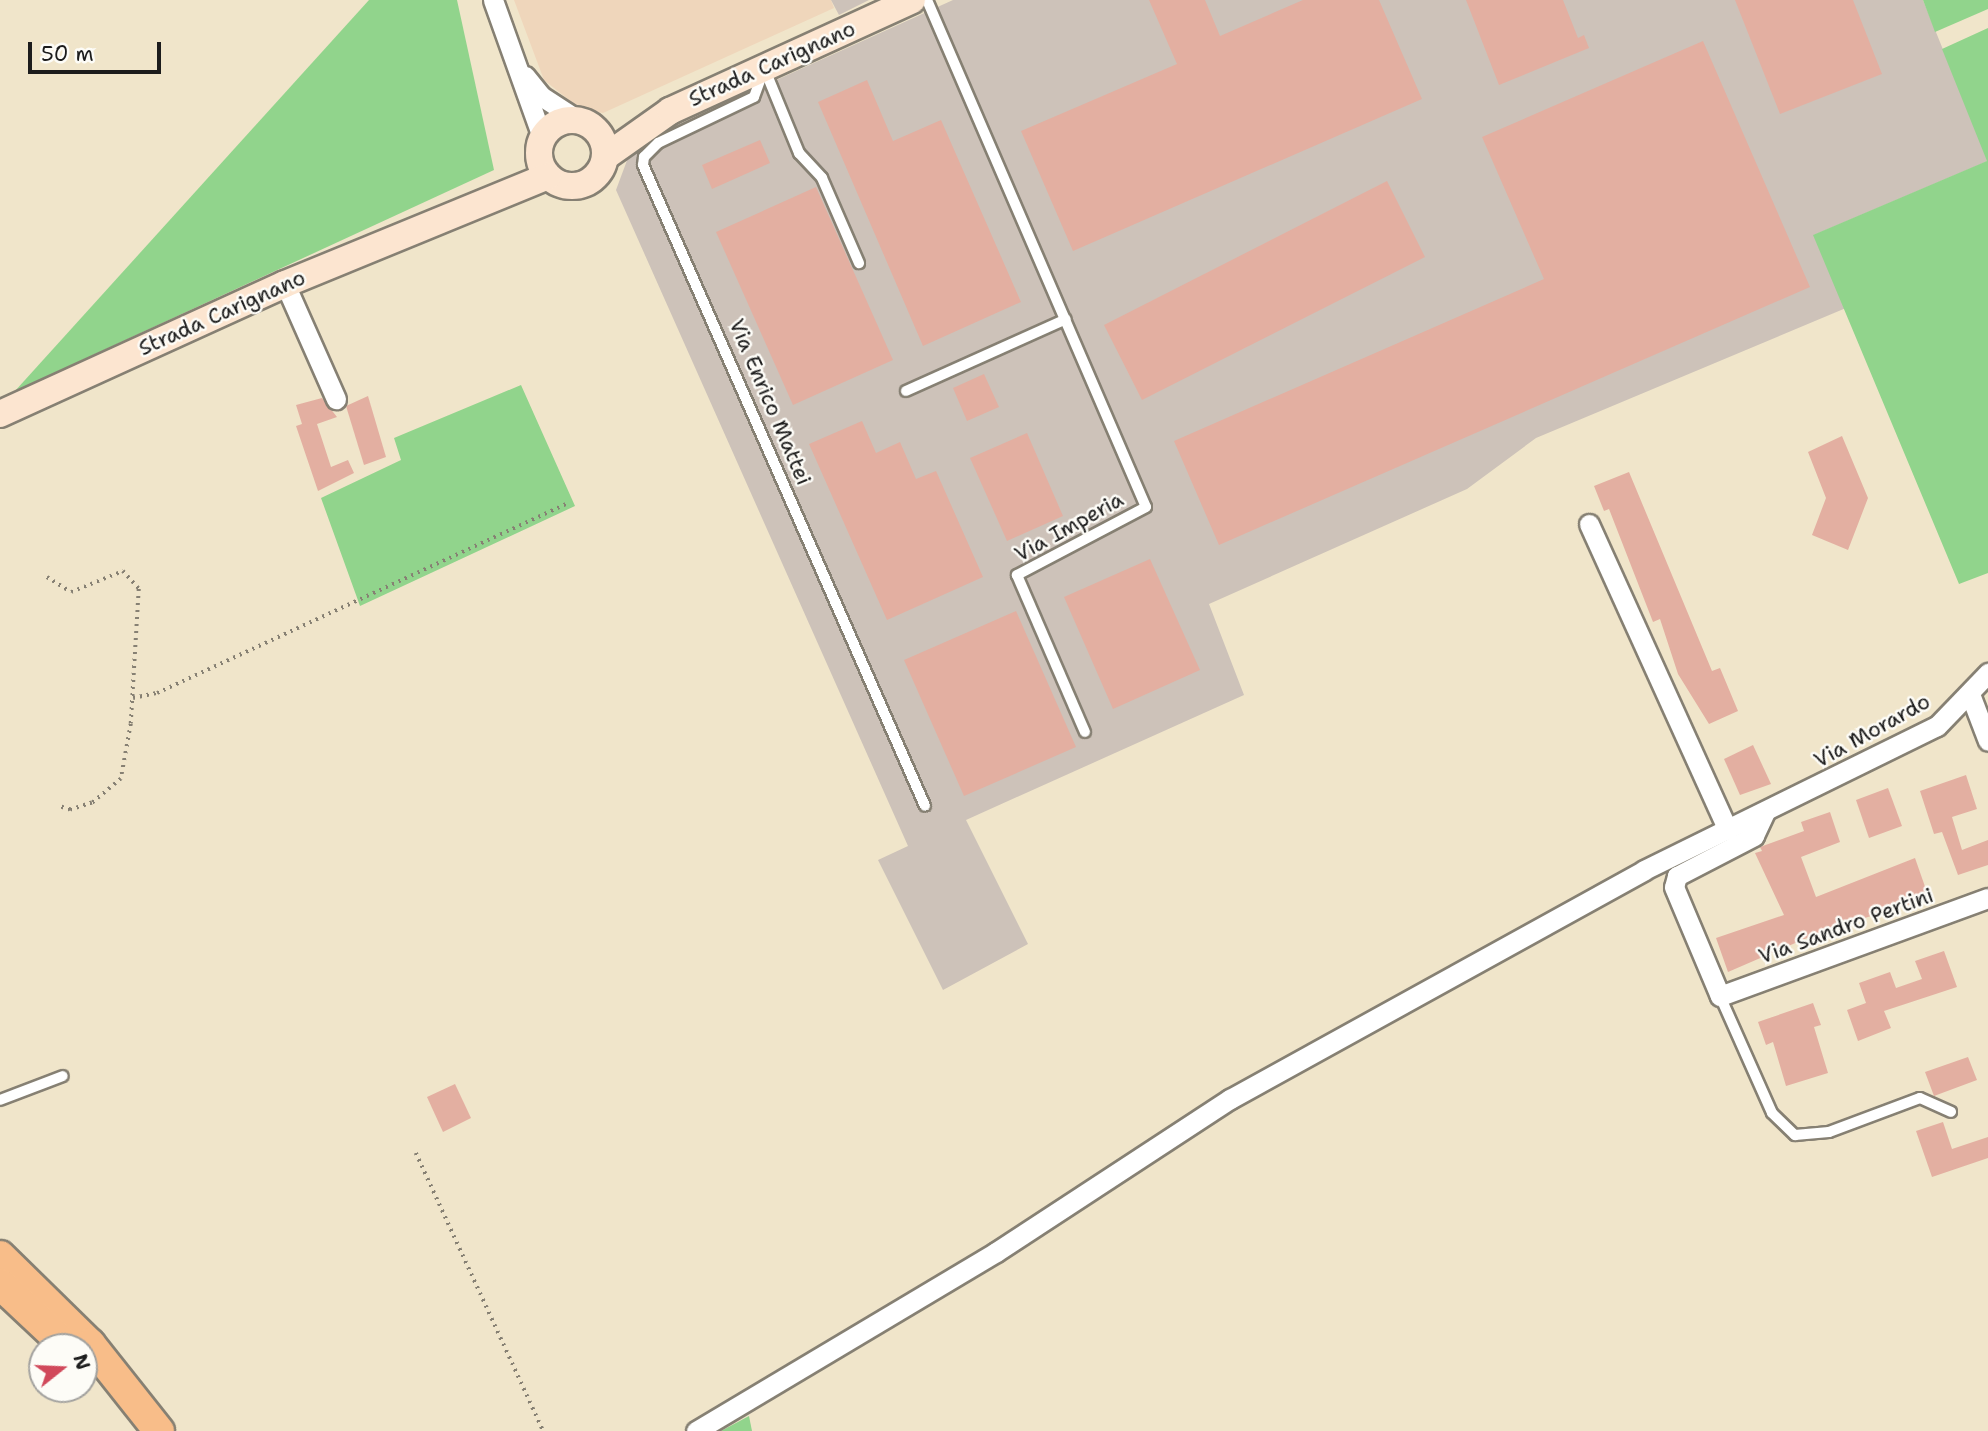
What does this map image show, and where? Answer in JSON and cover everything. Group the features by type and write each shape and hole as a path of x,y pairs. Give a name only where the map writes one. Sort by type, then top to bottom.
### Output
{"main road":[{"path":"0,1255 90,1344 152,1423"},
{"path":"0,1284 52,1333"},
{"path":"98,1375 152,1423"}],"street":[{"path":"493,0 520,69 541,142 541,165 548,176 563,185 581,186 601,170 605,157 603,142 584,122 541,96 520,69"},
{"name":"Strada Carignano","path":"605,157 670,111 912,0"},
{"name":"Strada Carignano","path":"584,122 608,125 670,111"},
{"path":"541,142 565,120 584,122"},
{"name":"Strada Carignano","path":"446,215 499,183 541,142"},
{"name":"Strada Carignano","path":"0,414 285,284 446,215 548,176"},
{"path":"285,284 337,399"},
{"path":"1589,524 1728,831"},
{"path":"1982,682 1988,741"},
{"name":"Via Morardo","path":"696,1431 996,1252 1230,1099 1644,870 1937,726 1982,682"},
{"name":"Via Morardo","path":"1720,996 1674,887 1677,876 1754,836 1765,812"},
{"name":"Via Sandro Pertini","path":"1720,996 1988,898"}],"lane":[{"name":"Via Imperia","path":"927,0 1146,507 1017,575 1085,732"},
{"path":"765,68 799,153 822,178 859,263"},
{"name":"Via Enrico Mattei","path":"765,68 754,97 658,143 644,157 643,165 925,806"},
{"path":"906,391 1066,319"},
{"path":"1720,996 1772,1113 1795,1135 1829,1132 1920,1098 1951,1112"},
{"path":"0,1100 63,1076"}],"path":[{"path":"133,698 157,693 566,504"},
{"path":"47,577 71,592 123,571 139,589 133,698 121,779 92,803 70,810 58,806"},
{"path":"416,1153 543,1431"}],"shaded area":[{"path":"514,0 831,0 834,8 603,113 579,108 544,80"},
{"path":"831,0 869,0 839,15"},
{"path":"953,0 1923,0 1988,161 1814,235 1846,308 1536,438 1467,489 1209,604 1244,695 966,820 1028,944 943,990 878,860 908,846 616,190 629,155 644,140"}],"green space":[{"path":"369,0 457,0 494,170 15,391"},
{"path":"1923,0 1988,0 1988,9 1935,32"},
{"path":"1988,28 1988,573 1959,584 1813,235 1987,161 1942,49"},
{"path":"521,385 575,506 360,606 321,498 401,460 394,438"},
{"path":"749,1416 752,1431 721,1431"}],"building":[{"path":"1149,0 1205,0 1220,36 1303,0 1379,0 1422,99 1073,251 1021,131 1177,64"},
{"path":"1466,0 1563,0 1578,38 1584,35 1589,48 1499,85"},
{"path":"1735,0 1853,0 1882,74 1780,114"},
{"path":"1703,41 1810,287 1219,545 1174,441 1544,279 1482,137"},
{"path":"867,80 893,141 941,120 1021,302 923,346 818,102"},
{"path":"760,140 770,163 712,189 702,165"},
{"path":"1387,181 1425,257 1142,400 1104,325"},
{"path":"816,187 893,360 793,405 716,232"},
{"path":"984,374 999,407 967,421 953,388"},
{"path":"368,396 386,457 364,465 346,406"},
{"path":"322,398 337,417 317,424 331,467 348,460 354,473 318,491 296,426 302,424 296,405"},
{"path":"862,421 876,453 900,442 916,479 936,471 983,577 887,620 809,444"},
{"path":"1027,433 1063,516 1007,541 970,458"},
{"path":"1842,436 1868,498 1848,550 1812,535 1826,498 1808,452"},
{"path":"1629,472 1712,671 1720,668 1738,711 1709,724 1678,674 1660,619 1653,622 1609,509 1604,511 1594,486"},
{"path":"1150,559 1200,670 1113,709 1064,597"},
{"path":"1016,611 1076,747 964,796 904,660"},
{"path":"1753,745 1771,784 1740,795 1724,759"},
{"path":"1966,775 1977,809 1952,817 1962,850 1988,840 1988,865 1958,875 1942,832 1934,834 1920,791"},
{"path":"1888,788 1902,826 1869,838 1856,800"},
{"path":"1830,812 1840,842 1801,857 1816,897 1915,858 1929,898 1823,931 1728,972 1716,938 1784,915 1755,853 1762,851 1760,847 1804,831 1801,822"},
{"path":"1944,951 1957,987 1884,1011 1891,1028 1858,1041 1847,1010 1866,1003 1859,983 1890,972 1896,988 1922,979 1915,961"},
{"path":"1813,1003 1821,1025 1814,1027 1828,1073 1786,1086 1773,1042 1766,1045 1758,1022"},
{"path":"1968,1057 1977,1080 1934,1096 1925,1072"},
{"path":"455,1084 471,1118 443,1132 427,1097"},
{"path":"1943,1122 1952,1149 1988,1137 1988,1158 1932,1177 1916,1131"}]}
